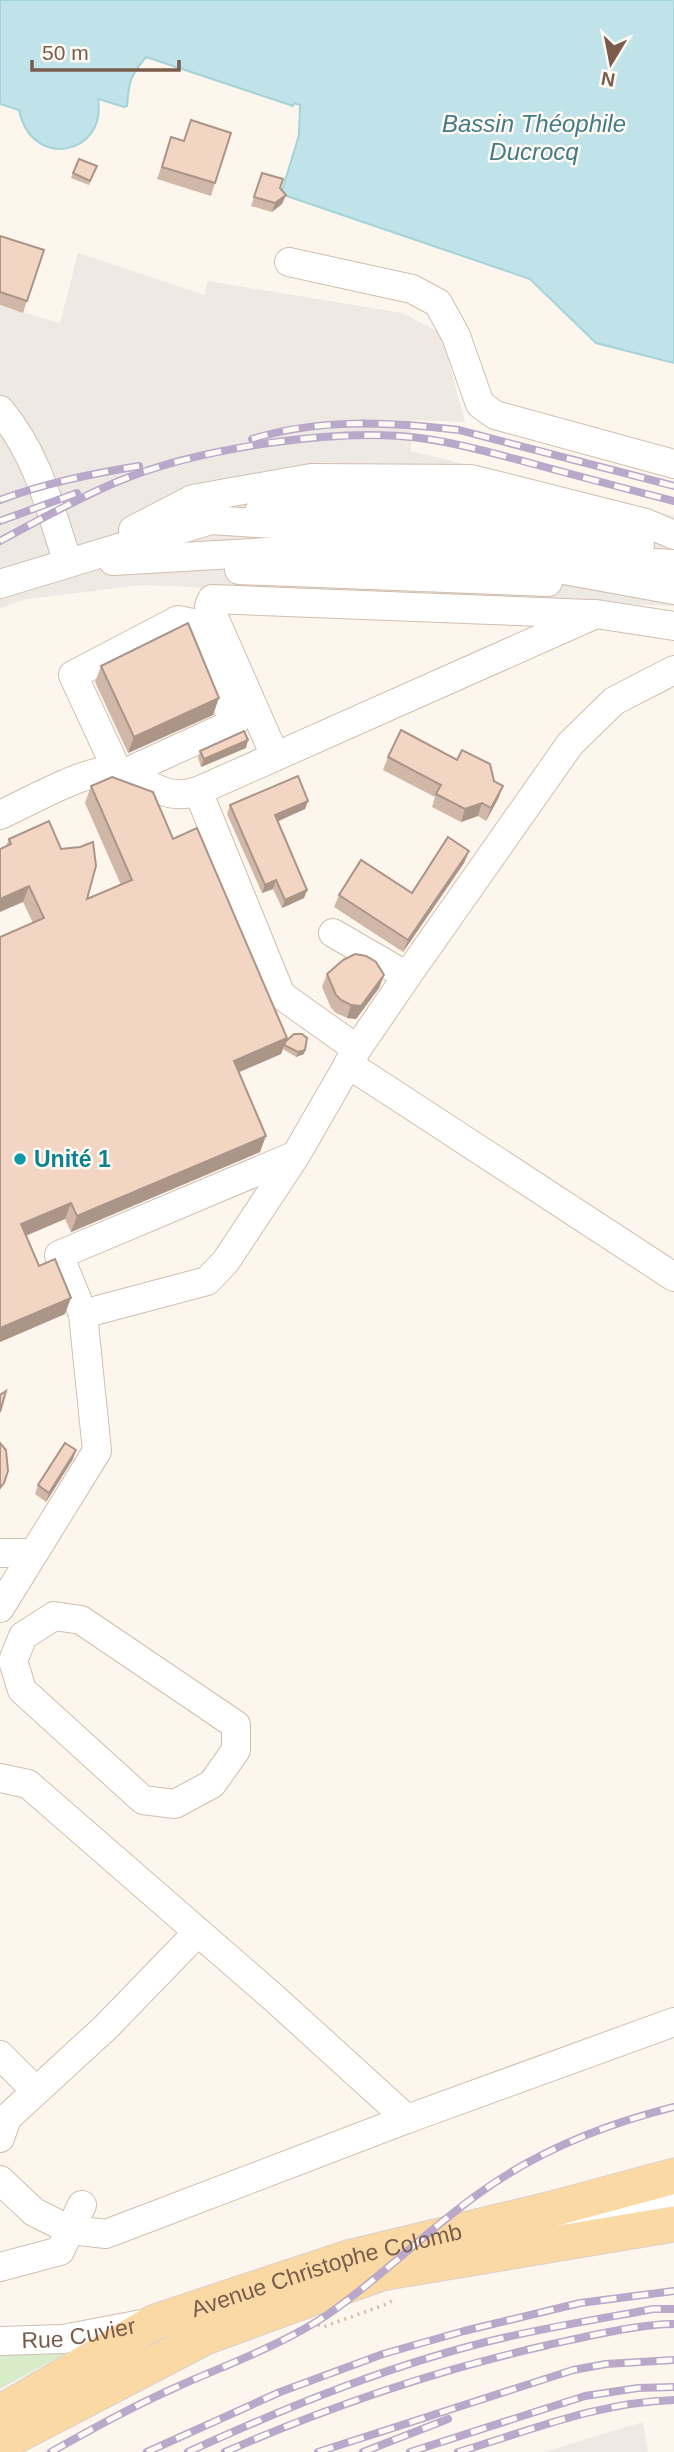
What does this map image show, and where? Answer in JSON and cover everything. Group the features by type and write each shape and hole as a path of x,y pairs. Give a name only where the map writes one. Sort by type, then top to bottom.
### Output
{"main road":[{"name":"Avenue Christophe Colomb","path":"0,2413 155,2322 348,2258 548,2210 674,2176"},
{"path":"0,2444 205,2337 381,2273 394,2285 457,2260 505,2246 674,2214"},
{"path":"457,2260 674,2224"}],"street":[{"path":"289,262 412,289 438,303 456,336 480,404 495,415 674,464"},
{"path":"4,421 37,468 68,563"},
{"path":"68,563 192,499 311,478 471,479 646,523 674,535"},
{"path":"0,584 211,520 317,503 468,505 674,551"},
{"path":"211,520 318,527 467,529 637,562 674,564"},
{"path":"68,563 665,588"},
{"path":"275,756 209,606 212,599 596,614 674,626"},
{"path":"0,816 95,772 122,771 234,723 193,623 178,620 73,675 122,771 155,789 183,796 596,614"},
{"path":"83,1314 207,1281 226,1261 296,1155 353,1056 570,744 614,701 674,670"},
{"path":"198,791 281,995 353,1056 674,1277"},
{"path":"333,933 407,976"},
{"path":"0,1608 97,1451 83,1314 59,1255 296,1155"},
{"path":"0,1553 34,1553"},
{"path":"54,1616 81,1620 236,1725 236,1750 212,1784 175,1804 143,1800 22,1690 13,1661 12,1629 54,1616"},
{"path":"0,1778 28,1784 407,2119"},
{"path":"0,2138 7,2118 106,2027 198,1932"},
{"path":"0,2180 34,2212 70,2230 106,2234 407,2119 674,2022"},
{"path":"0,2055 36,2091"},
{"path":"394,2285 427,2256 674,2203"},
{"path":"1,2265 60,2251 82,2205"},
{"name":"Rue Cuvier","path":"0,2341 63,2339 155,2322"}],"path":[{"path":"311,2323 323,2326 387,2304 394,2285"}],"shaded area":[{"path":"78,253 204,295 208,281 402,313 441,333 465,422 411,420 411,451 674,516 674,606 142,585 22,600 0,609 0,306 60,323"},
{"path":"643,2422 648,2452 544,2452"}],"green space":[{"path":"58,2347 62,2355 0,2389 0,2348"}],"water":[{"name":"Bassin Théophile Ducrocq","path":"0,0 674,0 674,363 596,343 530,279 281,194 299,135 300,105 294,103 293,106 146,57 131,79 127,106 98,99 98,118 91,133 80,143 66,148 52,148 38,142 26,129 19,110 0,104"}],"building":[{"path":"191,120 231,133 215,183 162,167 171,137 184,141"},
{"path":"79,159 97,166 90,181 73,173"},
{"path":"262,173 283,179 280,188 286,195 275,203 254,197"},
{"path":"0,236 44,250 27,301 0,292"},
{"path":"188,623 219,698 134,737 101,666"},
{"path":"401,730 457,760 462,750 490,764 494,781 503,786 491,808 482,803 465,809 436,794 441,785 388,757"},
{"path":"244,731 248,740 204,759 200,751"},
{"path":"298,776 308,801 275,815 307,890 285,900 276,880 265,885 230,805"},
{"path":"112,777 153,792 173,839 197,828 287,1038 234,1061 266,1136 77,1216 71,1203 21,1224 39,1266 55,1259 71,1298 0,1328 0,937 44,918 29,886 0,899 0,849 11,844 9,839 49,821 61,849 80,847 93,842 96,866 87,899 132,880 91,786"},
{"path":"448,837 469,851 408,940 339,895 361,860 412,893"},
{"path":"355,954 376,962 384,975 361,1006 341,1000 327,974"},
{"path":"294,1034 302,1034 307,1038 305,1050 298,1052 284,1045"},
{"path":"6,1391 0,1412 0,1395"},
{"path":"0,1443 6,1450 8,1471 0,1488"},
{"path":"65,1443 76,1450 49,1493 38,1485"}],"railway":[{"path":"252,439 278,432 329,425 381,424 459,430 674,486"},
{"path":"0,541 59,509 151,469 229,450 354,435 427,439 466,446 674,501"},
{"path":"0,500 68,480 139,466"},
{"path":"0,521 77,493"},
{"path":"51,2452 146,2401 310,2326 366,2286 461,2207 526,2164 573,2140 674,2107"},
{"path":"147,2452 280,2392 383,2354 580,2303 674,2291"},
{"path":"188,2452 345,2386 425,2359 543,2329 653,2309 674,2309"},
{"path":"225,2452 304,2419 465,2366 611,2332 674,2324"},
{"path":"318,2452 573,2370 606,2364 674,2360"},
{"path":"410,2452 585,2396 638,2388 674,2387"},
{"path":"458,2452 591,2412 674,2400"},
{"path":"363,2452 448,2419"}],"place":[{"name":"Unité 1","path":"20,1159"}]}
